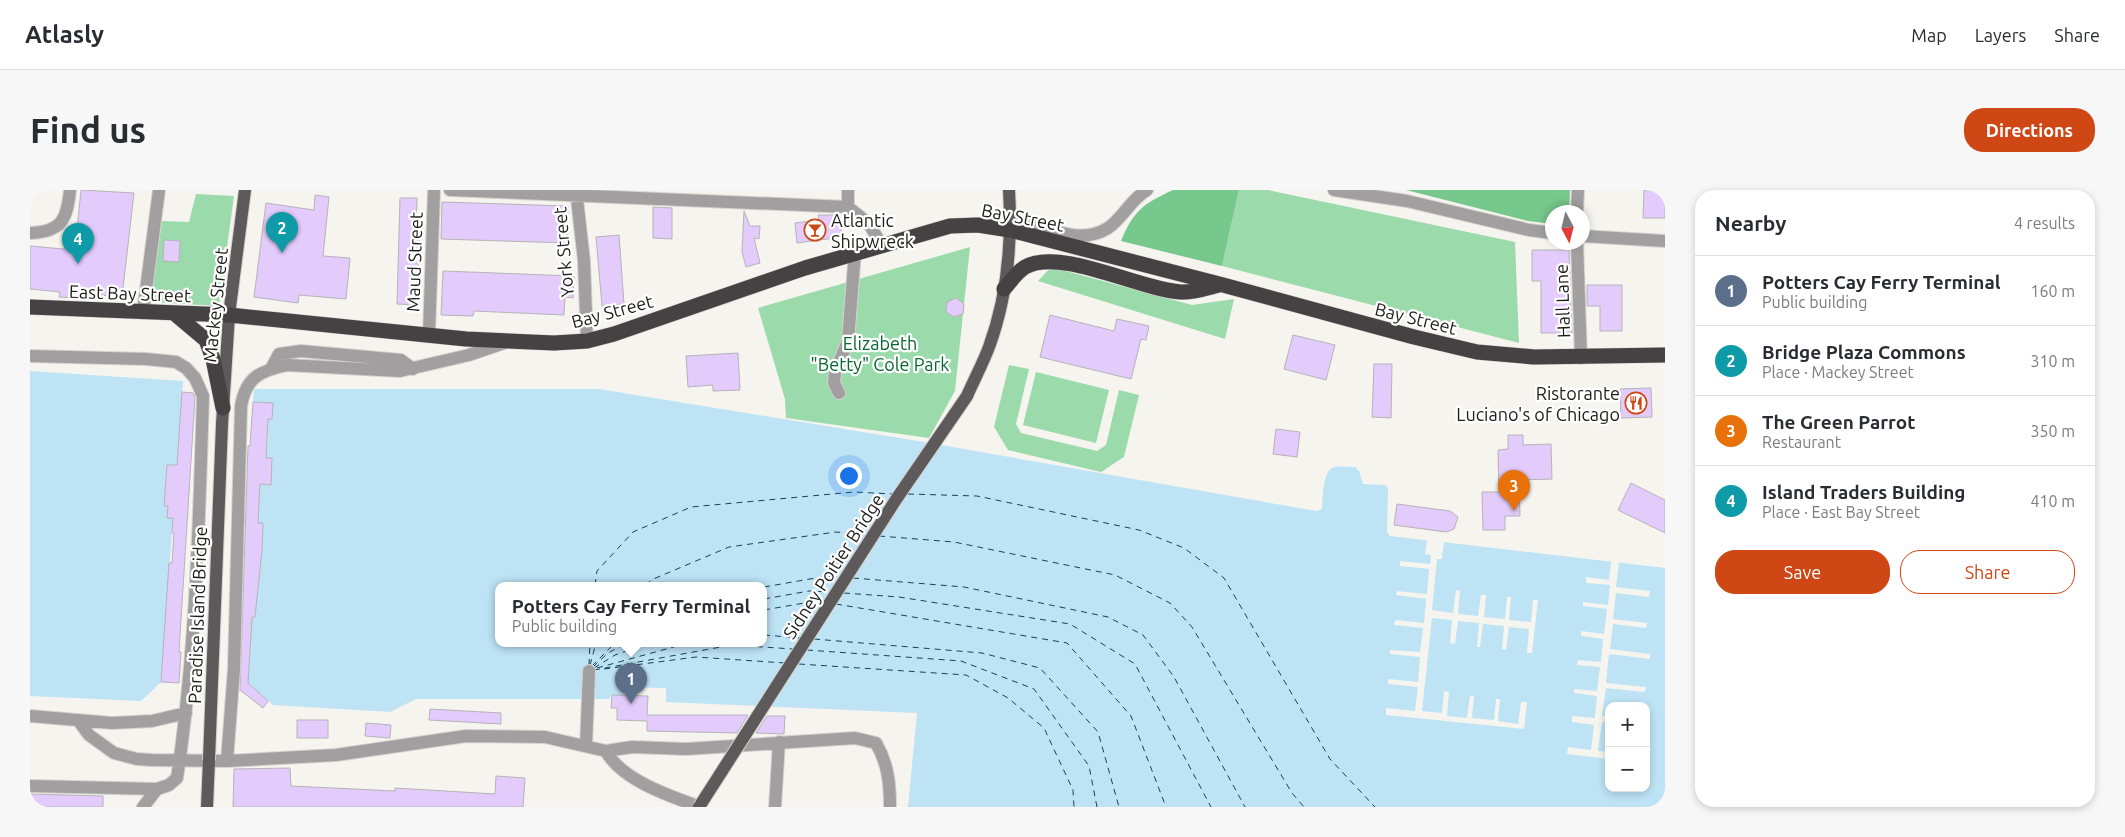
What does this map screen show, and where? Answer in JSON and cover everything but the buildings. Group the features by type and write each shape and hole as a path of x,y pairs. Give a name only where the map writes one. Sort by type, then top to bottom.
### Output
{"highway":[{"name":"Bay Street","path":"229,315 428,335 510,341 554,343 587,341 638,327 881,244 950,226 978,225 1010,226 1414,338 1477,352 1534,357 1581,358 1665,355"},
{"path":"1004,289 1023,268 1035,263 1050,262 1077,265 1146,285 1182,292 1222,285"},
{"name":"East Bay Street","path":"30,307 229,315"},
{"path":"175,314 206,340 213,359 223,408"}],"main road":[{"name":"Mackey Street","path":"222,424 229,315 245,190"},
{"path":"1004,289 1010,226 1009,190"},
{"name":"Sidney Poitier Bridge","path":"699,807 897,498 967,396 990,346 1004,289"},
{"name":"Paradise Island Bridge","path":"207,807 222,424"}],"street":[{"path":"30,233 50,232 56,227 66,216 70,190"},
{"path":"143,312 159,190"},
{"name":"Maud Street","path":"428,335 434,190"},
{"path":"450,190 576,192 848,207 869,224 881,244"},
{"path":"1010,226 1022,222 1069,234 1093,234 1109,228 1147,190"},
{"path":"1334,190 1407,201 1528,230 1545,232"},
{"path":"1577,205 1578,190"},
{"path":"848,207 850,191"},
{"name":"York Street","path":"576,192 584,261 587,341"},
{"path":"1590,236 1665,241"},
{"name":"Hall Lane","path":"1577,250 1581,358"},
{"path":"838,393 834,384 835,372 848,341 855,252"},
{"path":"227,761 234,668 241,406 244,389 250,381 272,367 287,366 390,372 413,369 474,354 510,341"},
{"path":"30,356 146,359 176,362 186,368 200,387 203,396 197,577 186,714 177,778 169,785 157,789 30,786"},
{"path":"586,746 589,671"},
{"path":"30,716 112,723 138,723 186,714"},
{"path":"78,720 89,735 114,753 137,759 227,761 336,755 466,736 545,737 606,751 632,746 686,749 855,738 876,743 884,757 890,781 890,807"},
{"path":"775,807 779,742"},
{"path":"606,751 618,768 665,794 699,807"},
{"path":"143,807 157,789"}],"green space":[{"path":"1173,190 1239,190 1222,266 1121,241 1130,222 1141,209"},
{"path":"1239,190 1268,190 1515,242 1519,343 1222,266"},
{"path":"1406,190 1570,190 1569,205 1545,205 1545,223 1528,221"},
{"path":"196,194 234,196 219,306 150,302 162,221 189,222"},
{"name":"Elizabeth \"Betty\" Cole Park","path":"970,247 955,391 929,438 786,418 785,399 758,308"},
{"path":"1051,267 1192,305 1234,299 1225,339 1038,281"},
{"path":"1009,365 1029,369 1016,424 1021,433 1097,451 1106,445 1119,390 1139,395 1124,457 1101,472 1008,450 994,427"},
{"path":"1036,372 1109,390 1096,443 1023,425"}],"water":[{"path":"30,371 183,381 177,465 167,465 164,506 168,506 168,518 173,518 161,682 141,701 30,696"},
{"path":"254,389 599,389 924,442 1316,511 1322,509 1325,479 1330,470 1334,467 1355,467 1359,471 1363,484 1385,485 1388,488 1387,532 1390,536 1665,568 1665,807 908,807 917,713 666,702 666,688 625,687 624,695 612,695 609,699 416,699 390,712 273,705 248,683 252,617 255,617 263,524 258,523 260,484 271,484 272,459 266,458 268,434 263,430 264,419 272,419 273,404 253,402"}],"pier":[{"path":"1427,540 1444,542 1442,559 1437,559 1432,610 1453,613 1456,590 1460,591 1458,614 1478,616 1481,595 1486,595 1484,617 1505,619 1507,597 1511,597 1509,620 1531,622 1533,600 1538,600 1532,653 1527,653 1529,629 1509,627 1506,650 1502,649 1504,626 1483,624 1480,647 1477,647 1479,623 1458,621 1455,644 1450,643 1452,620 1432,618 1422,711 1442,713 1444,691 1449,692 1447,716 1467,718 1470,696 1474,696 1472,718 1494,720 1496,699 1500,699 1498,721 1518,724 1521,702 1527,702 1524,729 1386,715 1386,708 1415,711 1418,687 1388,684 1388,679 1418,682 1420,657 1390,654 1390,650 1420,652 1423,628 1394,625 1395,620 1424,623 1426,599 1396,595 1397,591 1427,594 1429,569 1400,566 1400,561 1430,564 1431,555 1425,554"},
{"path":"1611,562 1619,562 1616,587 1650,591 1649,597 1616,593 1613,619 1647,623 1646,628 1613,624 1610,649 1650,654 1650,659 1609,654 1606,683 1646,687 1645,692 1606,688 1602,716 1605,716 1605,722 1602,722 1598,751 1605,752 1605,759 1567,754 1568,747 1591,750 1594,725 1572,722 1572,716 1595,718 1597,696 1574,693 1574,689 1597,691 1600,667 1577,665 1578,660 1601,662 1603,639 1581,636 1581,631 1604,634 1607,609 1583,606 1583,602 1608,605 1610,585 1586,583 1586,577 1609,580"}],"ferry route":[{"path":"595,582 597,571 633,532 691,507 854,492 894,494"},
{"path":"908,494 977,496 1139,530 1184,548 1224,578 1330,759 1375,807"},
{"path":"649,582 729,547 836,532 865,535"},
{"path":"879,536 954,542 1115,575 1170,603 1192,627 1292,793 1304,807"},
{"path":"767,586 827,576 839,577"},
{"path":"853,578 964,587 1108,617 1143,635 1174,677 1245,807"},
{"path":"767,598 809,591 830,592"},
{"path":"844,593 899,597 1070,624 1135,664 1211,807"},
{"path":"767,609 816,601 824,603"},
{"path":"836,604 1067,643 1131,716 1166,807"},
{"path":"767,635 800,638"},
{"path":"814,639 982,653 1040,668 1098,732 1119,807"},
{"path":"589,665 590,647"},
{"path":"590,665 595,647"},
{"path":"592,666 611,647"},
{"path":"593,667 608,653 619,647"},
{"path":"594,668 615,655 638,647"},
{"path":"597,668 673,647"},
{"path":"594,670 721,647"},
{"path":"762,647 793,649"},
{"path":"807,650 961,661 1034,689 1089,766 1097,807"},
{"path":"604,669 696,657 785,663"},
{"path":"799,664 966,675 1008,698 1044,728 1073,790 1074,807"}],"place":[{"name":"Atlantic Shipwreck","path":"815,230"},
{"name":"Bridge Plaza Commons","path":"282,253"},
{"name":"Island Traders Building","path":"78,264"},
{"name":"Ristorante Luciano's of Chicago","path":"1636,403"},
{"name":"The Green Parrot","path":"1514,511"},
{"name":"Potters Cay Ferry Terminal","path":"631,704"}]}
